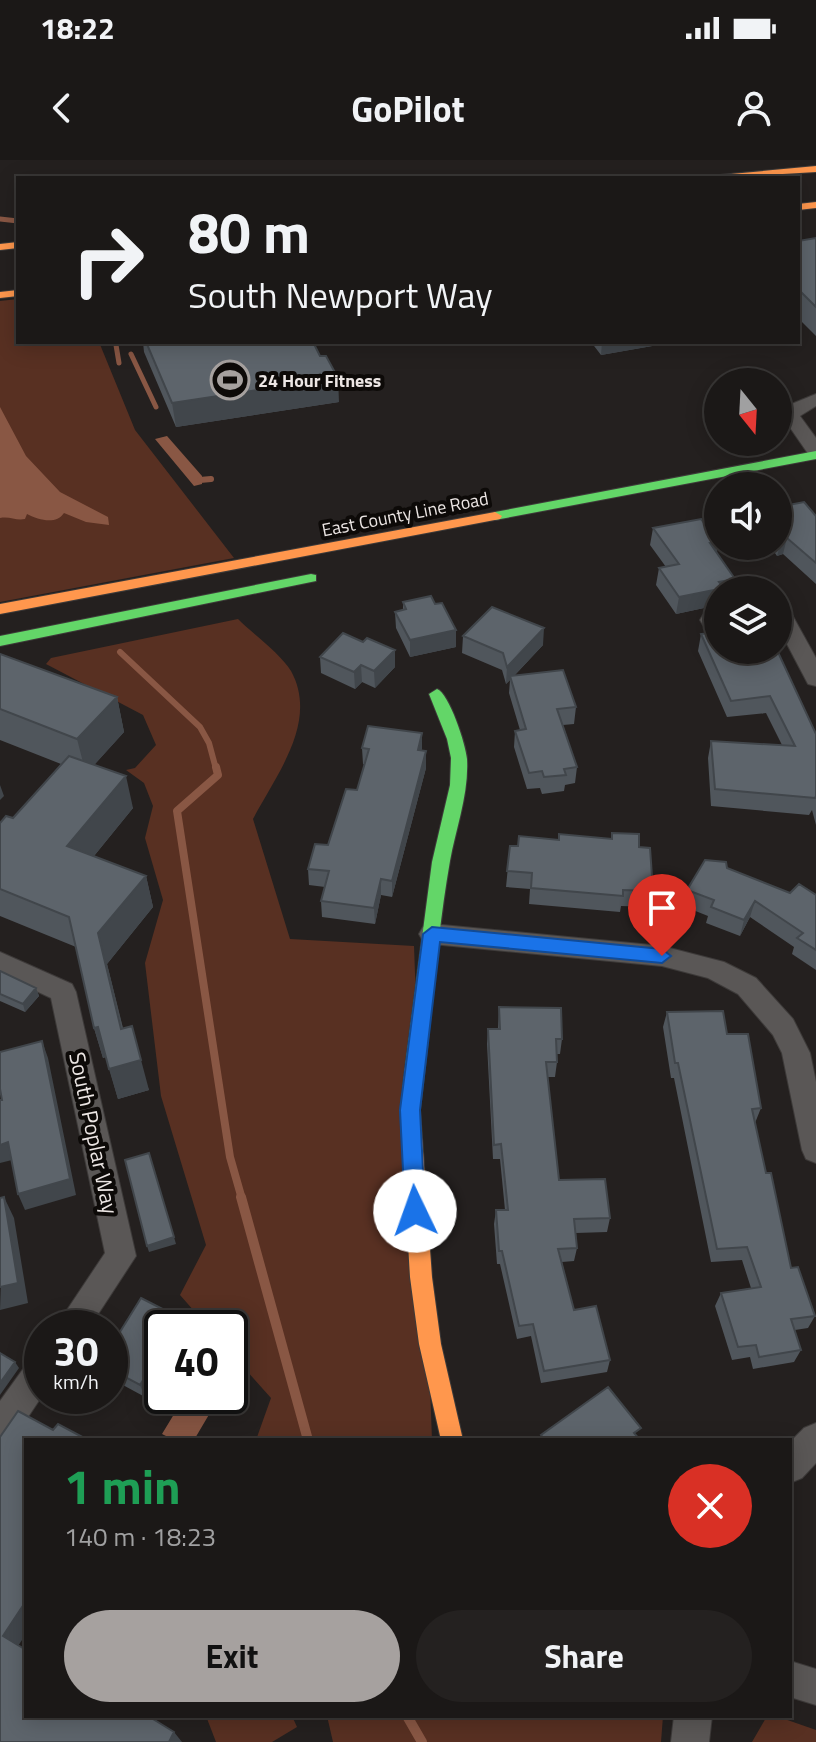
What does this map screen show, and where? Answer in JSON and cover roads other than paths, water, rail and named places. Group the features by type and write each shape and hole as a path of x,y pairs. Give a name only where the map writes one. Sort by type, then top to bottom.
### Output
{"main road":[{"path":"741,176 816,169"},
{"name":"East County Line Road","path":"0,609 816,453"},
{"path":"0,641 337,573"},
{"path":"437,694 455,739 459,758 458,785 441,862 410,1110 421,1277 430,1344 452,1438"}],"street":[{"path":"816,399 798,407 791,416 816,453"},
{"path":"792,634 816,679"},
{"path":"432,934 687,960 715,969 747,986 783,1027 796,1053 816,1150"},
{"name":"South Poplar Way","path":"0,962 63,992 121,1256 84,1310"},
{"path":"0,1429 24,1395"},
{"path":"792,1464 816,1440"},
{"path":"792,1680 816,1687"},
{"path":"690,1742 693,1718"}],"waterway":[{"path":"0,219 16,221"},
{"path":"116,345 119,363"},
{"path":"131,354 156,407"},
{"path":"200,480 211,479"},
{"path":"120,652 200,727 209,743 216,769"},
{"path":"216,767 218,775 177,811 230,1157 242,1199"},
{"path":"241,1197 307,1438"},
{"path":"408,1718 422,1742"}],"place":[{"name":"24 Hour Fitness","path":"230,380"}]}
